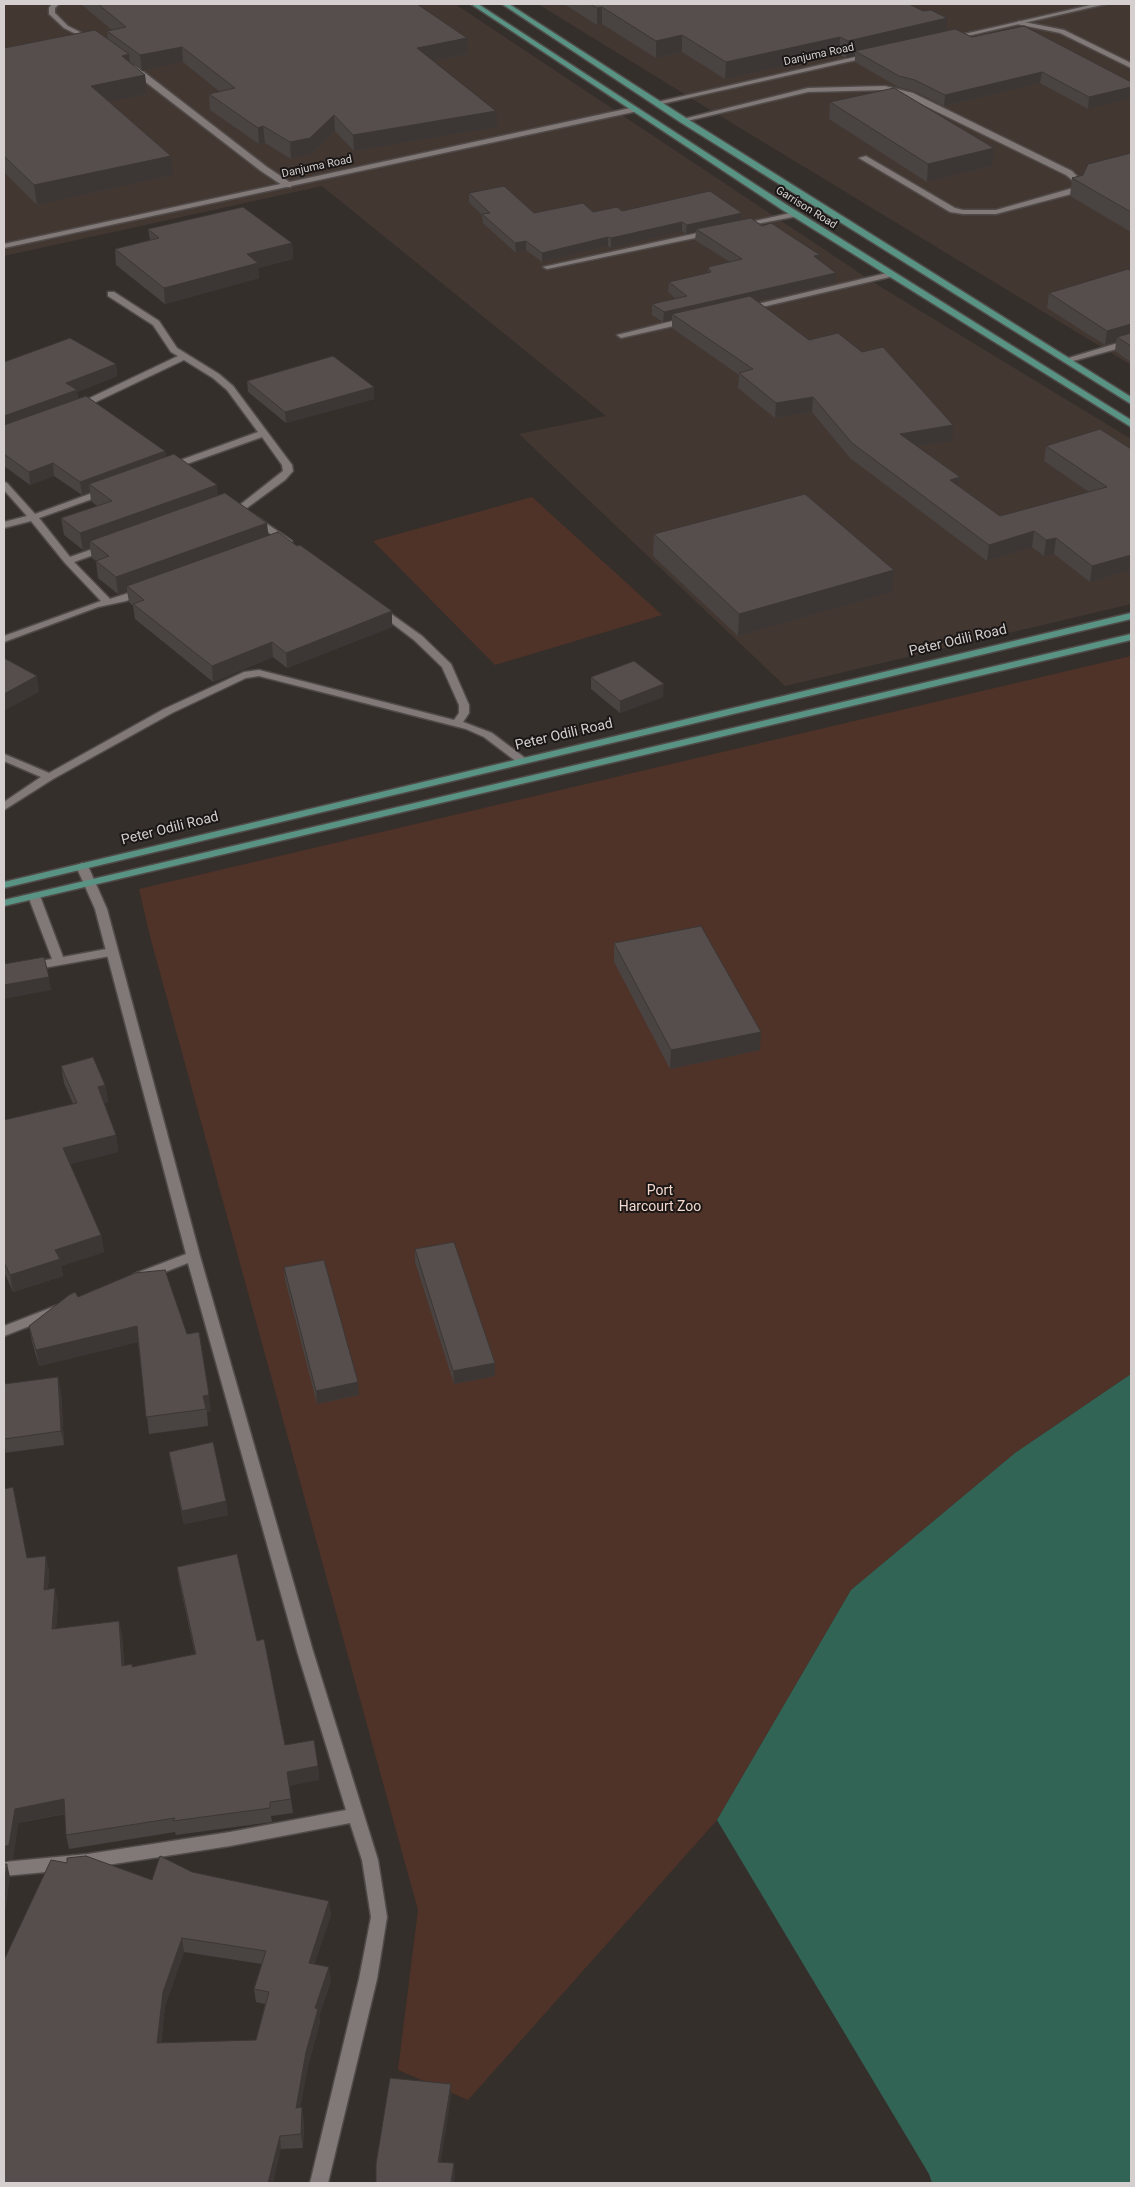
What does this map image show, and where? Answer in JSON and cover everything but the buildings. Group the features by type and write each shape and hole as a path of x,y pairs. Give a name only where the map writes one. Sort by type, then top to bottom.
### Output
{"main road":[{"name":"Garrison Road","path":"474,4 795,214 1131,424"},
{"name":"Garrison Road","path":"505,4 683,120 1131,401"},
{"name":"Peter Odili Road","path":"4,885 521,760 1131,616"},
{"path":"4,903 1131,637"}],"street":[{"path":"56,4 52,8 52,14 66,27 100,45"},
{"path":"942,40 1102,4"},
{"path":"1018,23 1062,31 1131,66"},
{"name":"Danjuma Road","path":"657,103 876,54"},
{"path":"124,62 264,169 288,185"},
{"path":"683,120 808,90 885,88 910,94 1069,173 1080,183 1076,190 996,212 963,212 953,210 863,158"},
{"name":"Danjuma Road","path":"4,246 635,109"},
{"path":"728,228 795,214"},
{"path":"547,267 718,230"},
{"path":"734,310 891,274"},
{"path":"111,294 156,323 174,350 216,376 230,388 287,465 288,471 282,478 241,508"},
{"path":"621,335 696,319"},
{"path":"1066,360 1131,342"},
{"path":"65,412 95,406 184,357"},
{"path":"160,471 264,433"},
{"path":"4,485 33,517 68,561 108,602"},
{"path":"4,525 33,517 115,488"},
{"path":"232,503 241,508 280,542 301,551"},
{"path":"68,561 114,545"},
{"path":"4,639 158,586"},
{"path":"373,603 418,638 447,666 464,706 464,713 456,724"},
{"path":"4,807 49,777 168,711 244,676 259,673 456,724 488,736 521,760"},
{"path":"6,760 49,777"},
{"path":"82,866 101,910 193,1256 305,1651 370,1860 379,1918 368,1979 319,2183"},
{"path":"34,896 59,961"},
{"path":"4,971 112,952"},
{"path":"124,1284 193,1256"},
{"path":"4,1331 72,1304"},
{"path":"4,1869 88,1861 230,1839 355,1815"}],"shaded area":[{"path":"4,4 455,4 876,284 1131,439 1131,604 785,686 519,434 606,416 322,186 4,256"},
{"path":"538,4 1131,4 1131,365 699,103"},
{"path":"1131,1374 1131,2183 932,2183 929,2174 717,1820 851,1590 1015,1453"}],"green space":[{"path":"532,497 662,615 495,665 373,541"},
{"name":"Port Harcourt Zoo","path":"1131,656 1131,1374 1015,1453 851,1590 717,1820 468,2100 398,2070 418,1910 151,940 139,889"}]}
